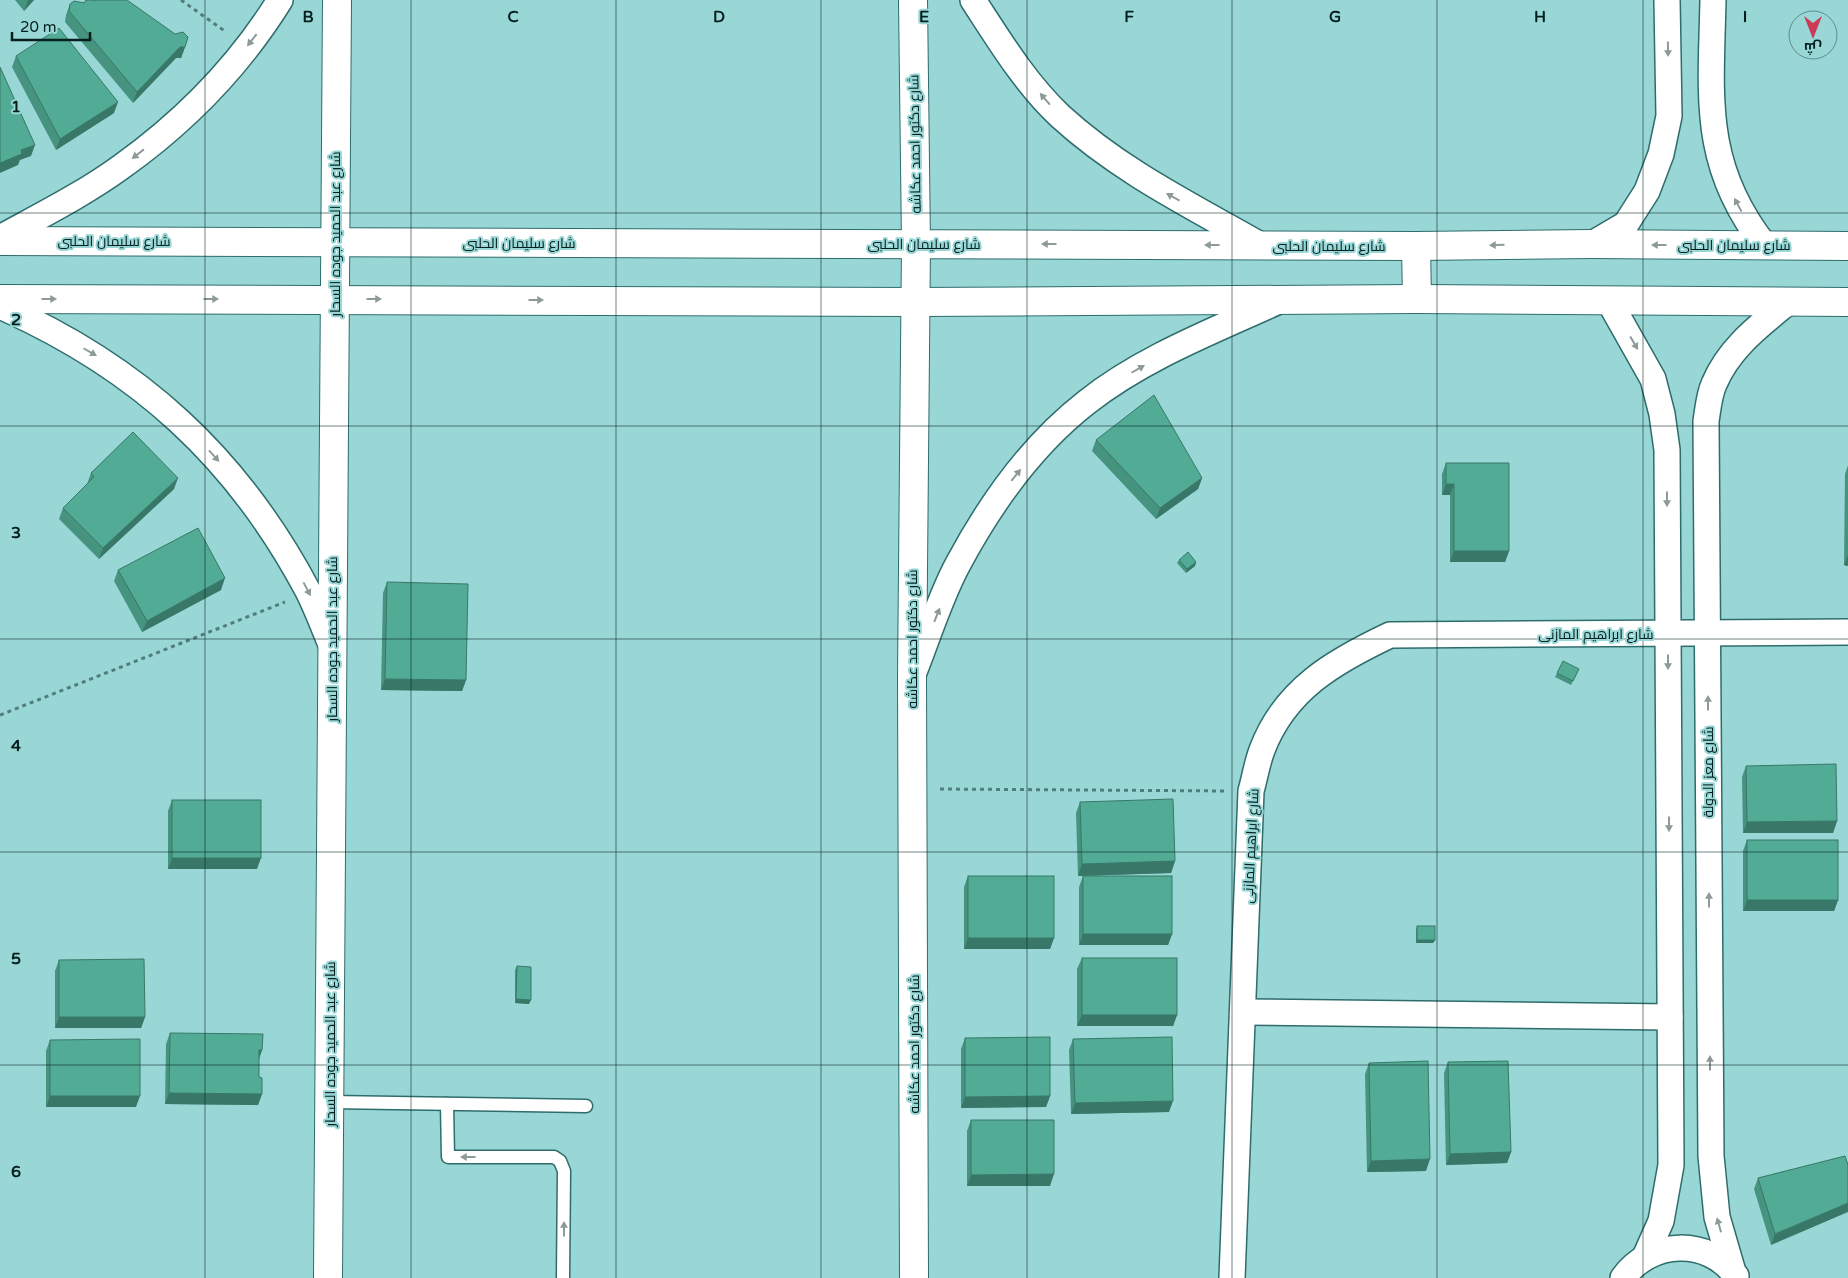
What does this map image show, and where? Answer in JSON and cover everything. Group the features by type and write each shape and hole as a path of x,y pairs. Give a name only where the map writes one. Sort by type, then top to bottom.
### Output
{"street":[{"path":"0,240 120,168 174,126 223,76 247,47 280,0"},
{"name":"شارع عبد الحميد جوده السحار","path":"326,1275 330,1102 337,0"},
{"name":"شارع دكتور احمد عكاشه","path":"913,0 916,244 912,677 918,1275"},
{"path":"973,0 1013,61 1059,115 1106,154 1168,195 1262,246"},
{"path":"1592,244 1626,224 1647,191 1662,154 1669,116 1667,0"},
{"path":"1713,0 1711,113 1715,144 1724,174 1736,203 1765,246"},
{"name":"شارع سليمان الحلبى","path":"0,240 1262,246 1592,244 1848,246"},
{"path":"1416,246 1417,299"},
{"path":"0,299 914,302 1417,299 1848,302"},
{"path":"912,677 957,565 992,505 1039,447 1087,402 1138,368 1281,300"},
{"path":"1609,301 1653,379 1662,414 1667,450 1671,1165 1661,1221 1645,1257"},
{"name":"شارع معز الدولة","path":"1735,1275 1717,1216 1710,1156 1706,421 1713,385 1727,358 1750,333 1788,302"},
{"path":"0,306 43,325 99,357 150,395 198,437 246,492 278,537 309,593 332,647"},
{"name":"شارع ابراهيم المازنى","path":"1232,1278 1252,791 1262,750 1282,712 1311,680 1346,656 1390,635 1848,632"},
{"path":"1244,1012 1670,1018"},
{"path":"1624,1278 1629,1270 1645,1257 1663,1249 1682,1247 1701,1250 1718,1259 1735,1275"}],"lane":[{"path":"330,1102 586,1106"},
{"path":"447,1104 448,1157 554,1157 560,1161 564,1170 564,1278"}],"path":[{"path":"181,0 247,47"},
{"path":"0,715 309,593"},
{"path":"913,789 1252,791"}],"building":[{"path":"86,0 127,0 175,34 183,32 188,37 185,47 180,47 137,92 69,11 70,4 74,1 84,3"},
{"path":"59,28 118,102 60,139 16,56"},
{"path":"0,67 35,145 21,150 22,154 0,163"},
{"path":"1154,395 1202,478 1160,508 1096,440"},
{"path":"133,432 178,478 103,548 63,508 94,477 91,473"},
{"path":"1446,463 1509,463 1509,551 1454,551 1454,484 1446,484"},
{"path":"198,528 225,578 147,621 118,570"},
{"path":"1188,552 1196,562 1187,569 1179,560"},
{"path":"387,582 468,584 466,680 385,679"},
{"path":"1563,661 1579,669 1573,681 1557,673"},
{"path":"1836,764 1837,821 1747,822 1746,766"},
{"path":"1173,799 1175,861 1082,864 1080,802"},
{"path":"172,800 261,800 261,858 172,858"},
{"path":"1747,840 1838,840 1838,900 1747,900"},
{"path":"968,876 1054,876 1054,938 968,938"},
{"path":"1083,876 1172,876 1172,934 1083,934"},
{"path":"1417,926 1435,926 1435,940 1417,940"},
{"path":"1082,958 1177,958 1177,1015 1082,1015"},
{"path":"144,959 145,1017 59,1017 59,960"},
{"path":"517,966 531,967 531,1000 516,999"},
{"path":"170,1033 263,1034 262,1050 259,1050 259,1077 262,1078 262,1094 169,1093"},
{"path":"1050,1037 1050,1096 965,1097 965,1038"},
{"path":"1172,1037 1173,1101 1075,1103 1073,1039"},
{"path":"140,1039 140,1096 50,1096 50,1040"},
{"path":"1428,1061 1430,1159 1371,1161 1369,1063"},
{"path":"1508,1061 1511,1152 1450,1154 1448,1062"},
{"path":"971,1120 1054,1120 1054,1174 971,1175"},
{"path":"1845,1156 1848,1165 1848,1203 1775,1234 1758,1178"}]}
